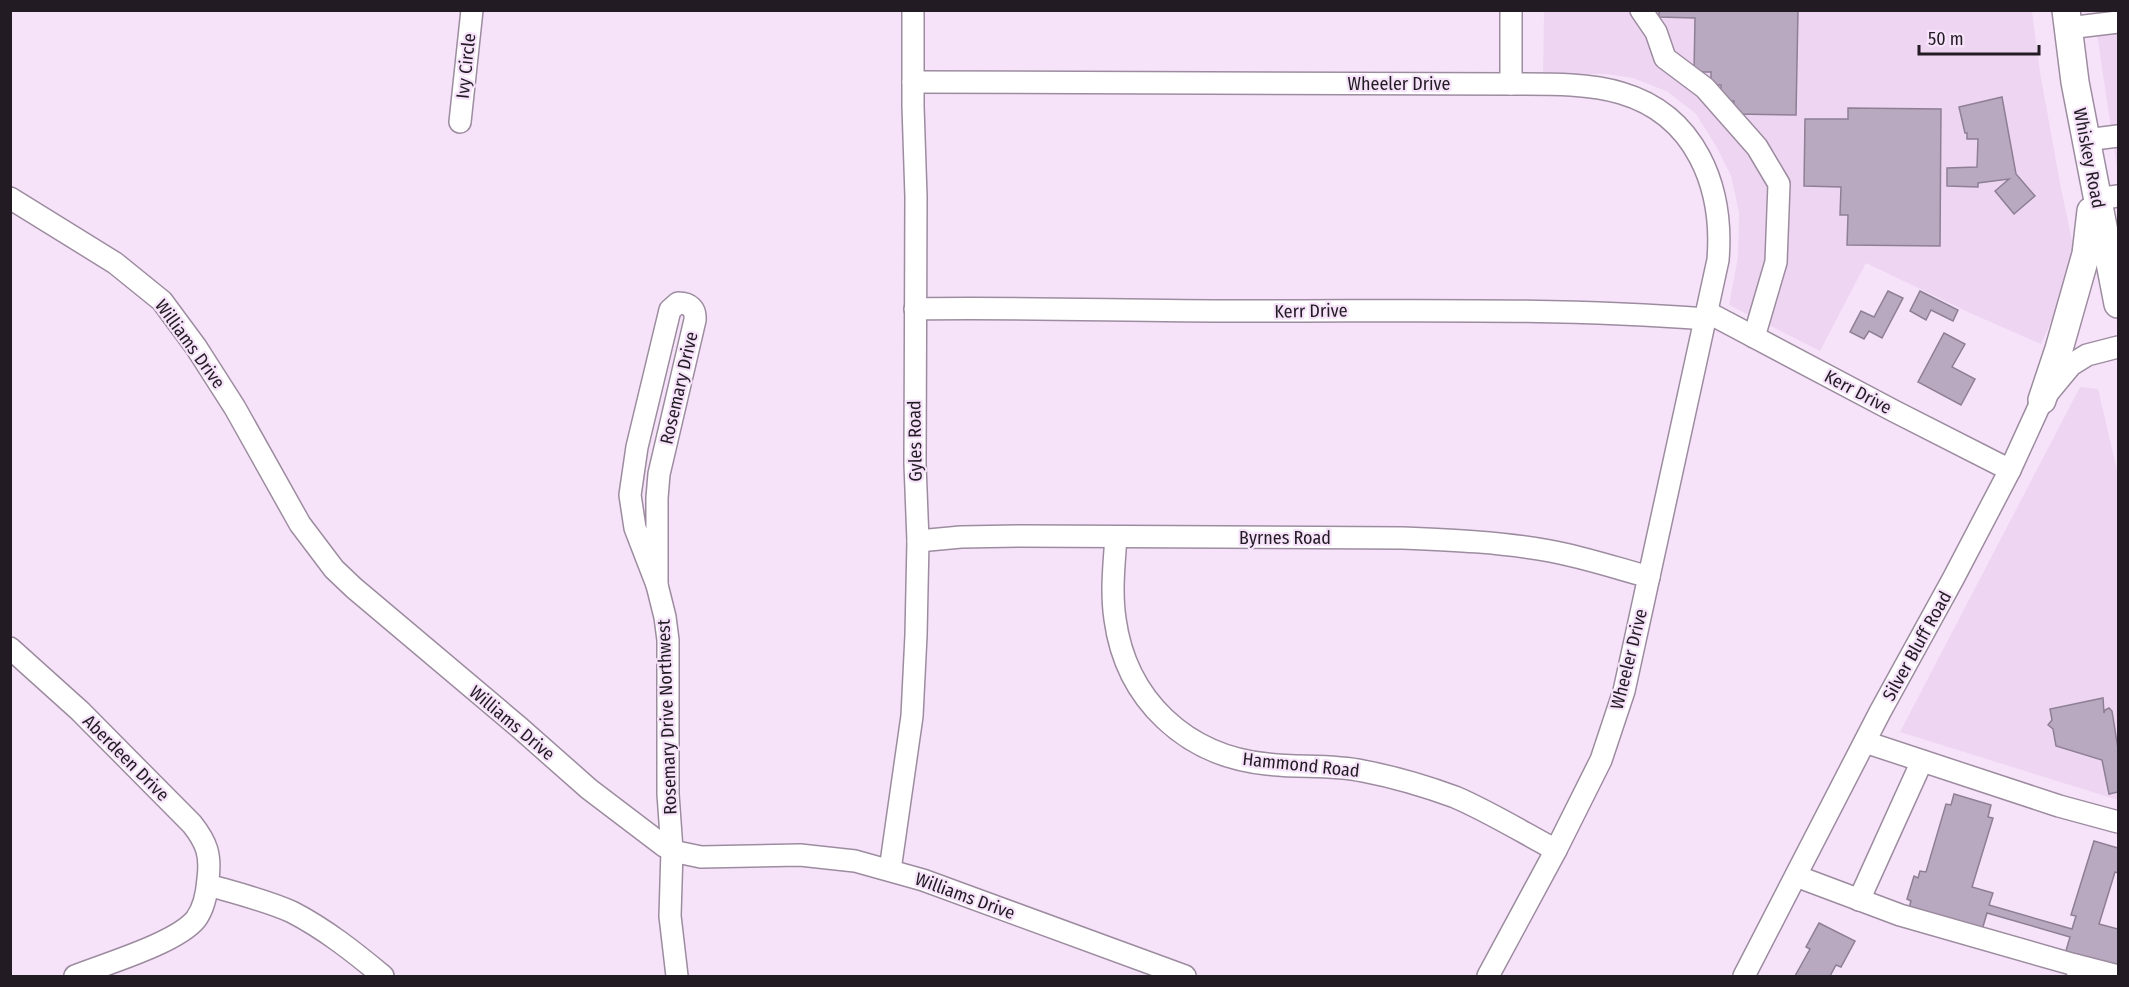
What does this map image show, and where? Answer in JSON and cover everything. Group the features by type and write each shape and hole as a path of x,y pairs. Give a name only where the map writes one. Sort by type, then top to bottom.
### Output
{"main road":[{"name":"Whiskey Road","path":"2067,19 2075,82 2086,140 2103,192 2118,304"},
{"path":"2042,400 2059,349 2103,192"}],"street":[{"name":"Ivy Circle","path":"460,122 472,10"},
{"name":"Gyles Road","path":"890,870 912,716 916,635 918,541 915,452 916,197 913,10"},
{"path":"1510,10 1511,84"},
{"path":"1641,10 1656,32 1665,58 1705,88 1757,147 1779,184 1776,262 1754,337"},
{"path":"2067,19 2118,22"},
{"name":"Wheeler Drive","path":"913,82 1511,84 1601,88 1621,93 1664,113 1695,146 1711,185 1719,222 1718,260 1624,691 1601,760 1556,850 1488,976"},
{"path":"2086,140 2118,136"},
{"name":"Williams Drive","path":"10,198 115,263 162,301 196,347 235,408 300,524 316,547 347,582 628,821 672,850 701,857 800,855 855,861 890,870 964,894 1185,976"},
{"name":"Rosemary Drive","path":"684,303 693,309 695,320 659,474 657,585 635,528 630,495 632,472 670,309 673,305 684,303"},
{"name":"Kerr Drive","path":"915,309 1416,310 1706,315 1754,337 2010,470"},
{"name":"Silver Bluff Road","path":"1744,976 2010,470 2042,400 2071,365 2087,355 2118,347"},
{"name":"Byrnes Road","path":"918,541 1012,536 1462,540 1550,551 1648,577"},
{"name":"Hammond Road","path":"1116,537 1113,597 1120,643 1127,665 1145,697 1158,713 1190,740 1224,755 1246,761 1360,770 1426,787 1457,798 1556,850"},
{"name":"Rosemary Drive Northwest","path":"657,585 668,640 668,794 672,850"},
{"name":"Aberdeen Drive","path":"10,648 80,711 199,834 209,856 208,885 201,910 188,927 137,953 85,975"},
{"path":"1865,742 2059,806 2118,822"},
{"path":"1859,900 1922,761"},
{"path":"672,850 670,916 677,976"},
{"path":"1796,876 1900,915 2077,971 2118,976"},
{"path":"208,885 264,901 304,919 331,935 383,976"}],"shaded area":[{"path":"1544,11 2032,11 2040,72 2077,265 2041,344 1866,263 1820,351 1729,305 1738,257 1739,213 1731,176 1696,114 1668,92 1633,78 1606,74 1543,74"},
{"path":"2094,11 2118,11 2118,175 2095,21"},
{"path":"2080,387 2098,389 2118,474 2118,800 1900,732"}],"building":[{"path":"1659,10 1798,10 1796,115 1734,114 1734,101 1721,101 1721,85 1711,85 1711,72 1694,72 1695,18 1659,17"},
{"path":"2002,97 2016,174 2035,196 2014,214 1995,191 2009,179 1978,183 1978,187 1947,186 1947,168 1977,167 1978,139 1967,139 1959,107"},
{"path":"1848,108 1941,109 1940,246 1847,245 1848,215 1840,215 1841,187 1804,186 1805,119 1848,119"},
{"path":"1888,291 1903,298 1882,338 1869,331 1864,339 1850,332 1861,311 1874,317"},
{"path":"1920,291 1958,310 1953,321 1931,310 1926,320 1910,311"},
{"path":"1944,333 1965,344 1952,367 1975,379 1961,405 1918,382"},
{"path":"2103,698 2104,713 2109,708 2112,711 2118,749 2118,792 2109,794 2102,760 2056,746 2053,729 2048,725 2052,720 2050,709"},
{"path":"1954,794 1991,805 1988,817 1993,818 1972,887 1993,893 1989,905 2072,929 2076,916 2071,915 2094,841 2118,848 2118,873 2115,872 2099,924 2118,929 2118,966 2065,954 2070,937 1987,913 1982,930 1909,908 1911,901 1907,899 1914,876 1918,878 1920,871 1926,872 1946,804 1951,805"},
{"path":"1819,923 1855,941 1841,967 1836,965 1830,976 1795,976 1810,949 1806,947"}]}
